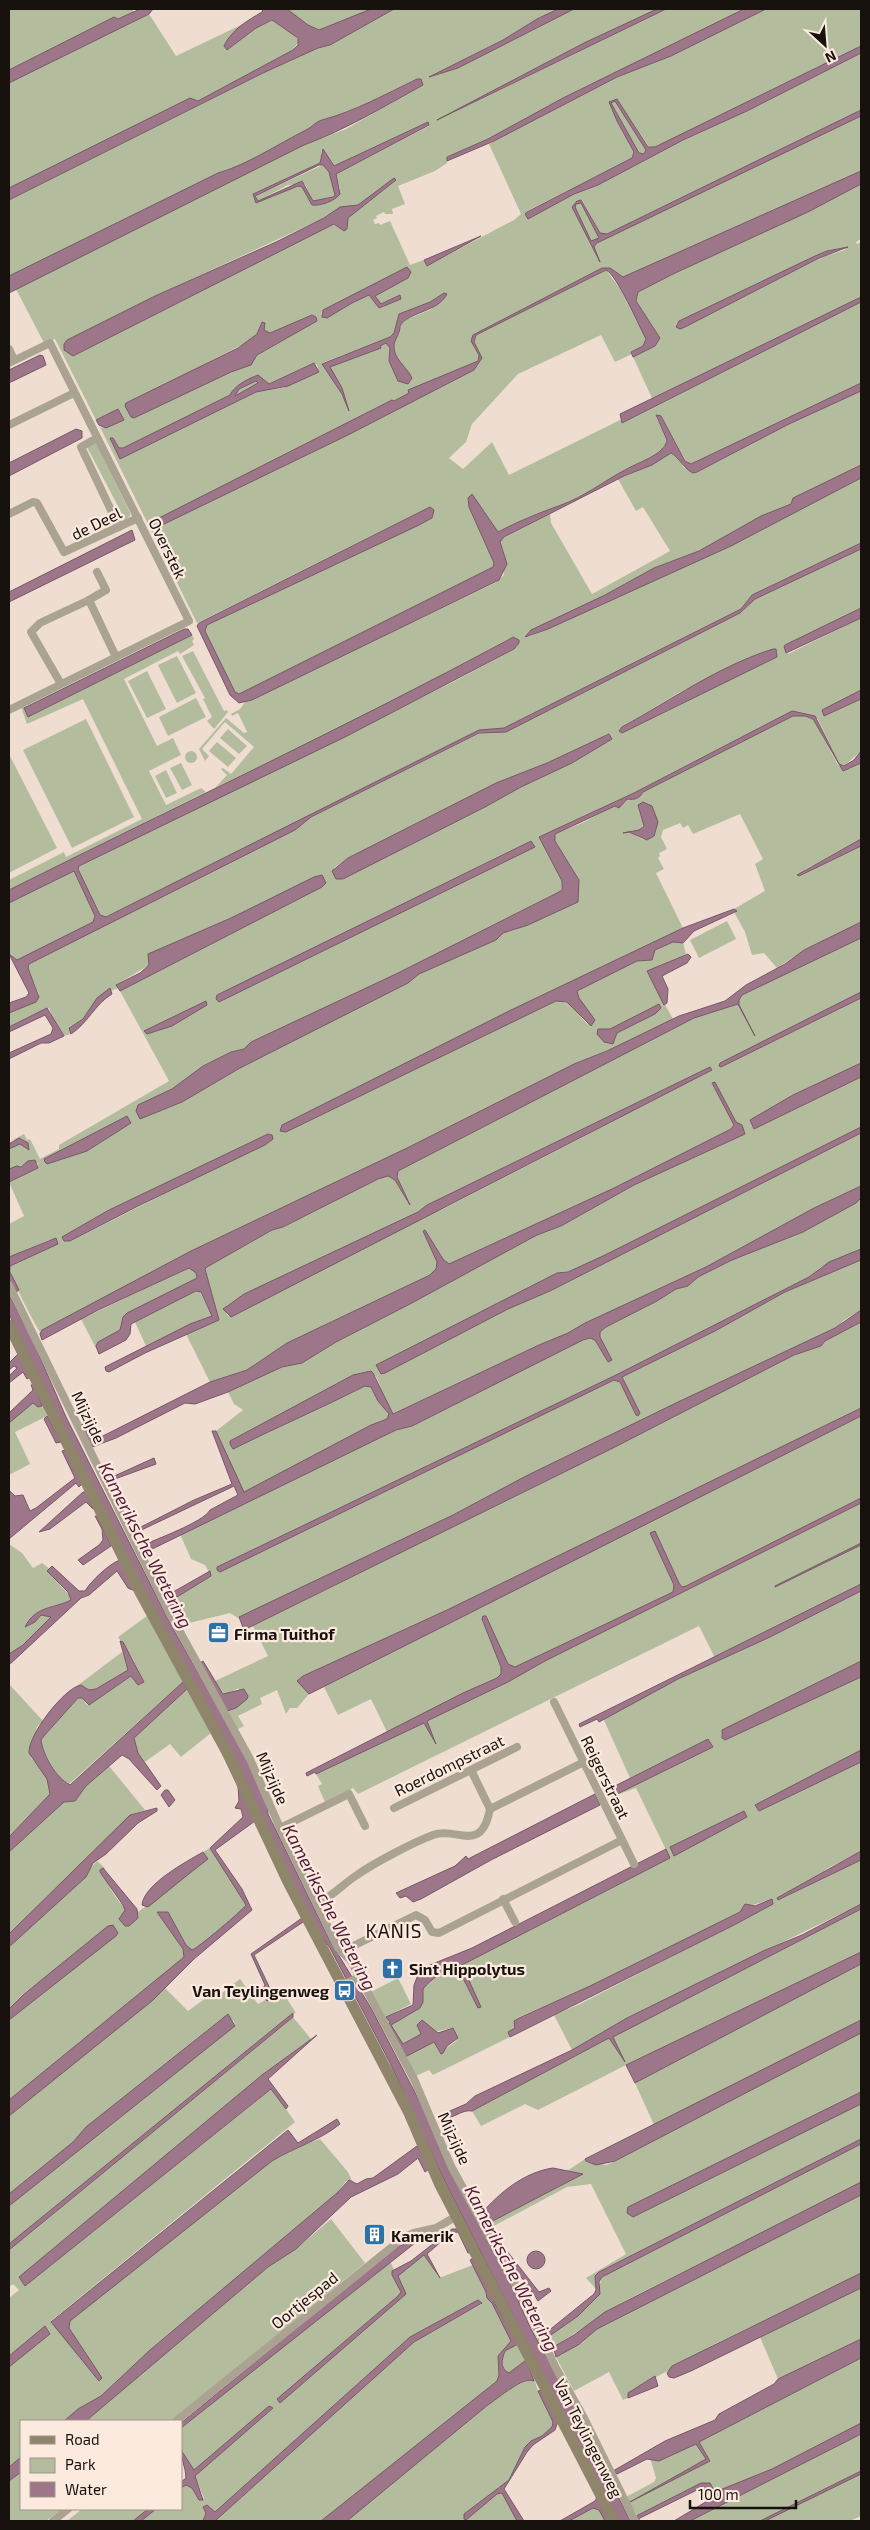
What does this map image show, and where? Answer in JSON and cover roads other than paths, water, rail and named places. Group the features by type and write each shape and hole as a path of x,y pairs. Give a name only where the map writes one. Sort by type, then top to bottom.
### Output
{"street":[{"name":"Overstek","path":"9,710 188,621 50,343 12,362"},
{"path":"9,349 12,362"},
{"path":"9,425 74,393"},
{"path":"97,438 81,447 119,527"},
{"name":"de Deel","path":"9,514 33,502 37,503 64,552 138,518"},
{"path":"61,684 30,632 40,624 106,590 97,572"},
{"path":"89,600 116,657"},
{"name":"Mijzijde","path":"9,1285 169,1612 250,1759 280,1828 341,1952 351,1961 357,1978 414,2079 451,2166 510,2274 635,2521"},
{"name":"Van Teylingenweg","path":"9,1325 140,1592 228,1754 306,1917 343,1985 457,2216 614,2521"},
{"name":"Reigerstraat","path":"554,1702 634,1864"},
{"name":"Roerdompstraat","path":"394,1808 517,1747"},
{"path":"490,1809 584,1762"},
{"path":"317,1904 336,1893 358,1874 434,1834 471,1836 477,1834 485,1824 490,1809 471,1770"},
{"path":"280,1828 348,1794 365,1826"},
{"path":"341,1952 416,1915 425,1920 432,1932 439,1933 622,1840"},
{"path":"503,1899 515,1922"},
{"path":"343,1985 357,1978"},
{"name":"Oortjespad","path":"177,2420 403,2238 414,2233 436,2228 457,2216"},
{"path":"53,2521 67,2510"}],"water":[{"path":"140,9 153,9 149,14 9,83 9,70 114,17 118,19"},
{"path":"263,9 287,9 308,25 319,30 371,9 394,9 330,45 318,48 263,73 9,200 9,188 190,98 198,101 293,50 298,45 298,38 272,20 256,28 227,50 224,46 235,31 245,22 262,12"},
{"path":"558,9 574,9 458,68 429,77 503,40 537,19"},
{"path":"657,9 666,9 437,120 584,43"},
{"path":"744,9 766,9 671,56 617,77 494,141 447,161 447,157 488,139 563,98"},
{"path":"861,46 861,53 747,111 683,140 528,219 525,214 632,158 634,152 609,102 617,99 648,147 655,147","holes":["615,101 646,150 644,154 639,153 611,103"]},
{"path":"417,79 421,79 423,85 364,118 304,145 9,293 9,276 218,173 251,160 320,121 358,107"},
{"path":"861,110 861,116 597,243 594,247 600,262 572,207 577,201 581,200 600,233 607,234","holes":["581,203 599,238 591,241 575,207 576,204"]},
{"path":"428,122 429,125 336,174 340,194 331,201 312,205 302,187 298,186 256,203 253,194 320,163 323,149 334,166","holes":["319,165 323,165 329,172 335,195 333,197 313,201 302,181 258,201 255,196"]},
{"path":"861,171 861,184 808,212 638,292 636,301 660,338 655,346 633,357 631,352 643,346 646,339 622,291 611,274 606,270 476,335 474,342 482,358 474,370 348,435 158,527 157,519 392,400 394,401 409,393 408,390 478,361 479,355 471,341 473,335 602,268 610,268 623,277"},
{"path":"394,178 396,180 348,218 347,229 344,231 334,224 73,356 64,350 64,344 67,340 155,296 276,242 324,218 340,207 358,205"},
{"path":"481,236 427,266 424,260"},
{"path":"848,247 819,258 685,327 680,329 676,327 679,321 815,256 827,251"},
{"path":"407,267 411,272 408,278 375,296 381,304 400,295 401,299 379,308 369,295 327,318 322,317 323,310"},
{"path":"444,293 447,294 437,305 410,317 400,326 394,350 398,359 412,378 408,384 398,381 389,361 390,348 386,343 380,346 381,348 330,367 342,388 349,411 342,394 322,364 390,337 394,333 399,314 430,302"},
{"path":"861,297 861,302 622,423 620,414"},
{"path":"312,315 316,317 317,321 257,355 251,365 231,372 134,418 131,417 125,406 126,403 238,348 257,334 262,322 265,323 264,330 270,333"},
{"path":"40,355 43,356 46,365 9,383 9,370"},
{"path":"314,363 319,372 288,386 256,392 120,459 110,438 113,438 119,448 123,448 230,395 238,385 246,380 258,375 269,384","holes":["256,381 258,383 235,396 239,389"]},
{"path":"861,383 861,391 789,424 697,472 693,473 690,471 671,453 652,465 624,476 504,537 500,542 507,564 499,580 252,700 239,703 230,695 197,626 199,623 430,507 434,510 432,518 417,526 207,625 205,631 235,692 239,694 493,567 494,563 469,507 468,498 472,494 498,532 529,517 578,498 617,474 656,454 665,445 667,440 656,415 661,416 685,461 691,464"},
{"path":"118,409 124,420 106,428 99,425 96,420"},
{"path":"76,429 82,431 82,438 9,476 9,463"},
{"path":"861,465 861,478 731,546 548,629 525,637 531,630 605,595 654,568 699,551 761,516 791,504 793,498"},
{"path":"132,530 135,540 9,602 9,592"},
{"path":"861,543 861,549 755,599 740,613 506,732 479,733 311,817 295,830 29,964 28,968 39,997 36,1002 9,1013 9,1003 26,997 29,993 9,954 17,960 93,922 95,916 74,871 9,903 9,890 322,736 513,637 519,640 514,649 345,737 79,866 78,869 100,915 106,917 479,730 504,728 741,609 752,595"},
{"path":"861,608 861,618 786,653 784,646 787,644"},
{"path":"184,629 188,629 192,635 28,717 24,708"},
{"path":"776,649 777,657 622,733 619,731 622,727 714,674"},
{"path":"861,690 861,699 824,716 822,710"},
{"path":"792,711 815,716 839,764 844,766 854,760 861,751 861,763 843,771 813,719 805,716 793,716 643,792 636,799 627,799 619,808 615,806 555,834 555,841 579,880 578,902 528,925 503,933 496,940 419,974 408,983 240,1068 182,1102 140,1119 136,1111 138,1105 172,1089 203,1066 231,1052 244,1049 251,1042 396,974 562,890 562,881 539,837 634,793"},
{"path":"609,734 612,739 572,763 521,787 343,879 336,879 332,871 348,858 496,783 547,763"},
{"path":"643,802 652,806 658,822 654,836 647,840 629,832 623,833 639,830 644,826 638,805"},
{"path":"861,839 861,846 799,876 797,875"},
{"path":"531,841 535,847 219,1002 216,999 217,995"},
{"path":"322,875 326,883 322,887 120,991 116,985 140,973 149,965 148,954 231,918 314,877"},
{"path":"734,909 737,911 694,931 683,943 673,942 655,950 652,960 637,961 577,991 579,998 595,1020 591,1026 567,1002 556,1001 286,1132 280,1131 282,1125 511,1010 683,928"},
{"path":"861,922 861,938 742,995 739,1005 755,1036 738,1004 694,1018 398,1171 397,1177 410,1205 395,1180 388,1176 378,1179 283,1227 272,1230 207,1267 205,1269 219,1320 145,1353 109,1372 106,1371 105,1367 190,1324 212,1316 201,1292 196,1291 131,1324 130,1334 126,1340 99,1354 96,1346 98,1342 120,1330 123,1317 127,1313 197,1278 196,1273 189,1268 98,1310 42,1340 40,1334 42,1330 191,1251 407,1148 574,1064 607,1051 679,1016 725,1001 746,985 785,964 804,950"},
{"path":"688,954 691,957 687,963 662,976 668,989 667,1003 664,1005 647,971"},
{"path":"110,988 112,994 71,1034 69,1028 83,1019 97,998"},
{"path":"861,992 861,998 721,1067 719,1066 720,1063"},
{"path":"206,1001 207,1005 172,1026 147,1034 144,1031"},
{"path":"659,1004 661,1008 655,1014 617,1033 613,1044 604,1042 597,1034 598,1029 610,1029"},
{"path":"47,1008 64,1036 49,1043 41,1043 9,1059 9,1053 51,1034 53,1028 45,1015 9,1032 9,1027"},
{"path":"861,1063 861,1077 754,1129 750,1120 793,1095"},
{"path":"710,1067 712,1070 231,1317 223,1309 244,1294 418,1212 427,1205"},
{"path":"715,1082 736,1122 742,1125 745,1134 634,1185 561,1226 537,1235 336,1342 302,1363 282,1367 228,1392 195,1404 185,1403 116,1438 92,1447 81,1425 83,1424 93,1441 210,1382 247,1370 287,1343 430,1275 436,1269 437,1262 423,1231 425,1230 443,1259 449,1264 614,1188 731,1129 734,1125 712,1083"},
{"path":"127,1116 131,1123 87,1151 47,1164 45,1162 44,1159"},
{"path":"861,1127 861,1133 550,1291 508,1309 385,1373 381,1374 376,1365 557,1273 568,1272 605,1255"},
{"path":"268,1134 272,1135 273,1139 265,1145 70,1241 64,1241 62,1237 109,1210"},
{"path":"19,1138 28,1143 29,1150 20,1144 9,1149 9,1144"},
{"path":"35,1160 38,1168 9,1182 9,1169 17,1166 21,1167 28,1161"},
{"name":"Kameriksche Wetering","path":"861,1186 861,1198 856,1203 803,1232 732,1260 698,1277 688,1286 676,1289 606,1327 600,1332 600,1337 612,1360 608,1362 595,1340 590,1338 583,1340 412,1426 396,1430 144,1553 141,1546 199,1520 210,1510 238,1495 234,1486 133,1534 128,1516 135,1530 194,1500 232,1484 212,1431 216,1431 244,1492 371,1425 387,1419 389,1414 378,1401 371,1387 365,1386 233,1449 230,1444 230,1441 353,1375 371,1371 393,1414 706,1267 814,1208"},
{"path":"56,1238 58,1244 10,1266 10,1272 19,1290 16,1292 9,1279 9,1257"},
{"path":"861,1249 861,1260 785,1292 715,1331 622,1377 640,1413 638,1416 620,1382 614,1380 220,1572 217,1570 217,1567 616,1375 809,1277 829,1262"},
{"path":"9,1295 32,1339 66,1417 172,1627 243,1752 267,1804 268,1814 330,1941 371,2008 421,2104 447,2166 506,2274 531,2329 580,2418 630,2521 618,2521 447,2186 390,2063 330,1948 309,1918 254,1955 274,1997 267,2001 261,1991 265,1985 251,1954 302,1918 9,1314"},
{"path":"861,1310 861,1322 825,1341 821,1346 794,1355 613,1448 244,1630 239,1617 453,1515 526,1476 678,1402 835,1328"},
{"path":"19,1353 30,1377 27,1379 23,1372 9,1383 9,1376 17,1368 14,1366 9,1370 9,1363"},
{"path":"34,1384 42,1406 38,1407 33,1403 9,1423 9,1413 33,1390 31,1385"},
{"path":"861,1408 861,1416 309,1694 297,1681 303,1676 447,1610"},
{"path":"47,1416 61,1442 56,1443 44,1419"},
{"path":"65,1450 82,1484 79,1487 76,1483 9,1539 9,1490 15,1496 23,1495 30,1511 36,1508 75,1478 62,1451"},
{"path":"154,1458 156,1464 112,1480 105,1475 103,1469 110,1478"},
{"path":"83,1492 86,1492 93,1509 86,1502 50,1529 39,1532"},
{"path":"861,1498 861,1503 545,1661 508,1682 427,1721 436,1744 424,1723 316,1774 315,1772 307,1776 306,1773 463,1693 497,1678 501,1674 501,1667 482,1619 483,1616 486,1616 508,1664 515,1667 673,1592 674,1585 650,1533 655,1531 682,1587"},
{"path":"95,1516 97,1516 111,1546 83,1565 78,1560 103,1540 102,1529"},
{"path":"861,1543 861,1545 775,1587 775,1586"},
{"path":"120,1560 135,1591 128,1588 117,1571 89,1595 81,1598 9,1665 9,1654 23,1645 51,1617 41,1615 35,1622 25,1627 29,1620 45,1609 71,1600 68,1592 47,1571 52,1566 79,1591 85,1591 101,1573"},
{"path":"210,1571 211,1576 172,1600 185,1624 180,1625 166,1596"},
{"path":"861,1584 861,1591 768,1638 678,1679 599,1722 597,1719 580,1727 579,1724"},
{"path":"120,1641 123,1642 144,1682 138,1685 131,1676 89,1705 82,1698 78,1698 41,1740 42,1746 55,1772 70,1785 183,1682 187,1689 134,1738 138,1753 161,1786 157,1790 129,1759 122,1755 86,1786 75,1801 64,1802 9,1852 9,1837 50,1794 47,1779 29,1753 34,1735 48,1713 74,1688 81,1685 89,1690 96,1689 128,1670"},
{"path":"203,1661 223,1694 244,1689 248,1696 247,1699 236,1708 227,1711 200,1663"},
{"path":"861,1661 861,1677 725,1740 722,1738 722,1730"},
{"path":"708,1739 713,1747 611,1797 607,1793 607,1790"},
{"path":"861,1750 861,1762 759,1811 755,1805"},
{"path":"238,1786 255,1821 215,1850 242,1889 252,1910 194,1959 152,2001 9,2116 9,2100 184,1957 183,1949 157,1912 168,1912 186,1945 192,1950 220,1929 246,1905 210,1848 243,1817 241,1809 235,1808 239,1801"},
{"path":"165,1790 168,1790 175,1800 169,1807 161,1795"},
{"path":"595,1794 600,1805 491,1860 421,1899 413,1902 406,1896 400,1898 396,1893 455,1866 466,1856 468,1859"},
{"path":"157,1808 157,1811 138,1823 106,1854 93,1863 86,1877 9,1947 9,1934 130,1815"},
{"path":"744,1811 747,1817 674,1856 670,1847"},
{"path":"666,1849 670,1858 462,1965 481,2007 478,2008 458,1968 434,1978 423,1989 423,2002 420,2008 391,2025 403,2044 421,2034 417,2025 422,2020 438,2033 453,2028 458,2038 447,2046 441,2054 434,2042 405,2057 388,2028 390,2022 386,2017 413,2005 414,1985 418,1975 425,1967 472,1948"},
{"path":"861,1851 861,1860 778,1900 777,1898"},
{"path":"203,1852 208,1859 148,1907 142,1905 144,1897 150,1889 167,1874"},
{"path":"103,1868 137,1909 138,1918 129,1926 125,1926 119,1919 125,1910 100,1872"},
{"path":"772,1899 773,1904 736,1924 510,2037 508,2032 515,2028 514,2021 519,2018 590,1986 740,1912 745,1904 755,1906"},
{"path":"861,1904 861,1909 613,2037 625,2062 609,2038 472,2111 442,2118 443,2114 466,2104 475,2096 572,2050 627,2018 763,1951 802,1935"},
{"path":"113,1925 118,1933 116,1936 9,2020 9,2009 23,1995 108,1926"},
{"path":"861,1952 861,1964 635,2083 626,2065"},
{"path":"293,2013 293,2017 9,2250 9,2244"},
{"path":"228,2014 235,2026 9,2206 9,2194 73,2142 86,2127"},
{"path":"861,2020 861,2033 615,2161 596,2165 586,2161 585,2159"},
{"path":"317,2035 268,2079 288,2106 286,2109 271,2089 25,2286 19,2277 262,2075"},
{"path":"861,2092 861,2104 633,2217 627,2213 628,2207"},
{"path":"337,2119 340,2124 324,2135 272,2161 70,2321 69,2328 102,2378 99,2381 51,2322 288,2130 298,2143"},
{"path":"861,2139 861,2144 602,2277 599,2282 600,2294 578,2316 548,2337 540,2331 528,2304 543,2330 547,2332 594,2294 596,2290 595,2276 599,2272"},
{"path":"417,2146 429,2169 425,2172 418,2158 398,2174 351,2197 296,2249 268,2267 87,2420 65,2420 78,2409 101,2396 150,2350 337,2193 349,2180 357,2184 366,2179 373,2178"},
{"path":"553,2168 583,2174 487,2224 482,2213 505,2191 523,2178"},
{"path":"861,2182 861,2195 597,2329 578,2345 556,2357 555,2346 574,2335 605,2312"},
{"path":"452,2229 459,2229 471,2252 468,2253 458,2232 451,2233 427,2254 440,2278 424,2255 398,2276 406,2294 280,2403 277,2399 398,2296 401,2292 392,2275 392,2271 411,2261"},
{"path":"414,2240 415,2243 182,2427 182,2422 398,2247"},
{"name":"Kameriksche Wetering","path":"503,2246 539,2292 549,2288 551,2291 538,2301 532,2291 527,2293 525,2298 522,2292 528,2287 522,2278 514,2272 500,2250"},
{"path":"536,2251 542,2254 545,2260 542,2266 536,2269 530,2266 527,2260 530,2254"},
{"path":"475,2257 495,2299 494,2302 518,2344 505,2351 502,2360 503,2366 509,2373 526,2360 534,2381 529,2380 518,2384 489,2404 347,2521 321,2521 497,2381 499,2375 498,2356 511,2341 492,2303 487,2298 486,2292 470,2260"},
{"path":"861,2273 861,2288 691,2371 674,2378 669,2377 667,2373 672,2366"},
{"path":"478,2300 482,2303 414,2342 215,2521 203,2521 206,2513 203,2507 207,2505 215,2512 410,2337"},
{"path":"45,2326 50,2334 9,2367 9,2356"},
{"path":"861,2339 861,2358 699,2442 710,2461 630,2502 706,2459 696,2444 659,2461 647,2459 617,2474 613,2471 665,2441 715,2420 719,2414 774,2384 778,2379"},
{"path":"655,2376 658,2386 628,2398 628,2393"},
{"path":"541,2390 558,2421 555,2430 533,2445 504,2489 524,2521 517,2521 502,2493 497,2494 466,2520 464,2519 464,2514 509,2480 525,2447 552,2427 553,2422 538,2391"},
{"path":"269,2406 273,2408 195,2476 203,2500 199,2500 192,2488 186,2485 182,2487 182,2481 186,2478 182,2452 194,2470"},
{"path":"861,2423 861,2434 690,2521 674,2521 709,2500 711,2496 703,2487 640,2518 638,2521 636,2516 701,2483 710,2483 715,2492 772,2469"},
{"path":"20,2458 20,2473 9,2481 9,2467"},
{"path":"861,2471 861,2474 765,2521 760,2521"},
{"path":"598,2495 611,2521 605,2521 599,2510 593,2508 569,2521 560,2521 595,2501"},
{"path":"147,2510 155,2510 141,2521 133,2521"}],"place":[{"name":"Firma Tuithof","path":"218,1633"},
{"name":"Sint Hippolytus","path":"393,1968"},
{"name":"Van Teylingenweg","path":"345,1990"},
{"name":"Kamerik","path":"375,2235"}],"district":[{"name":"KANIS","path":"394,1930"}]}
